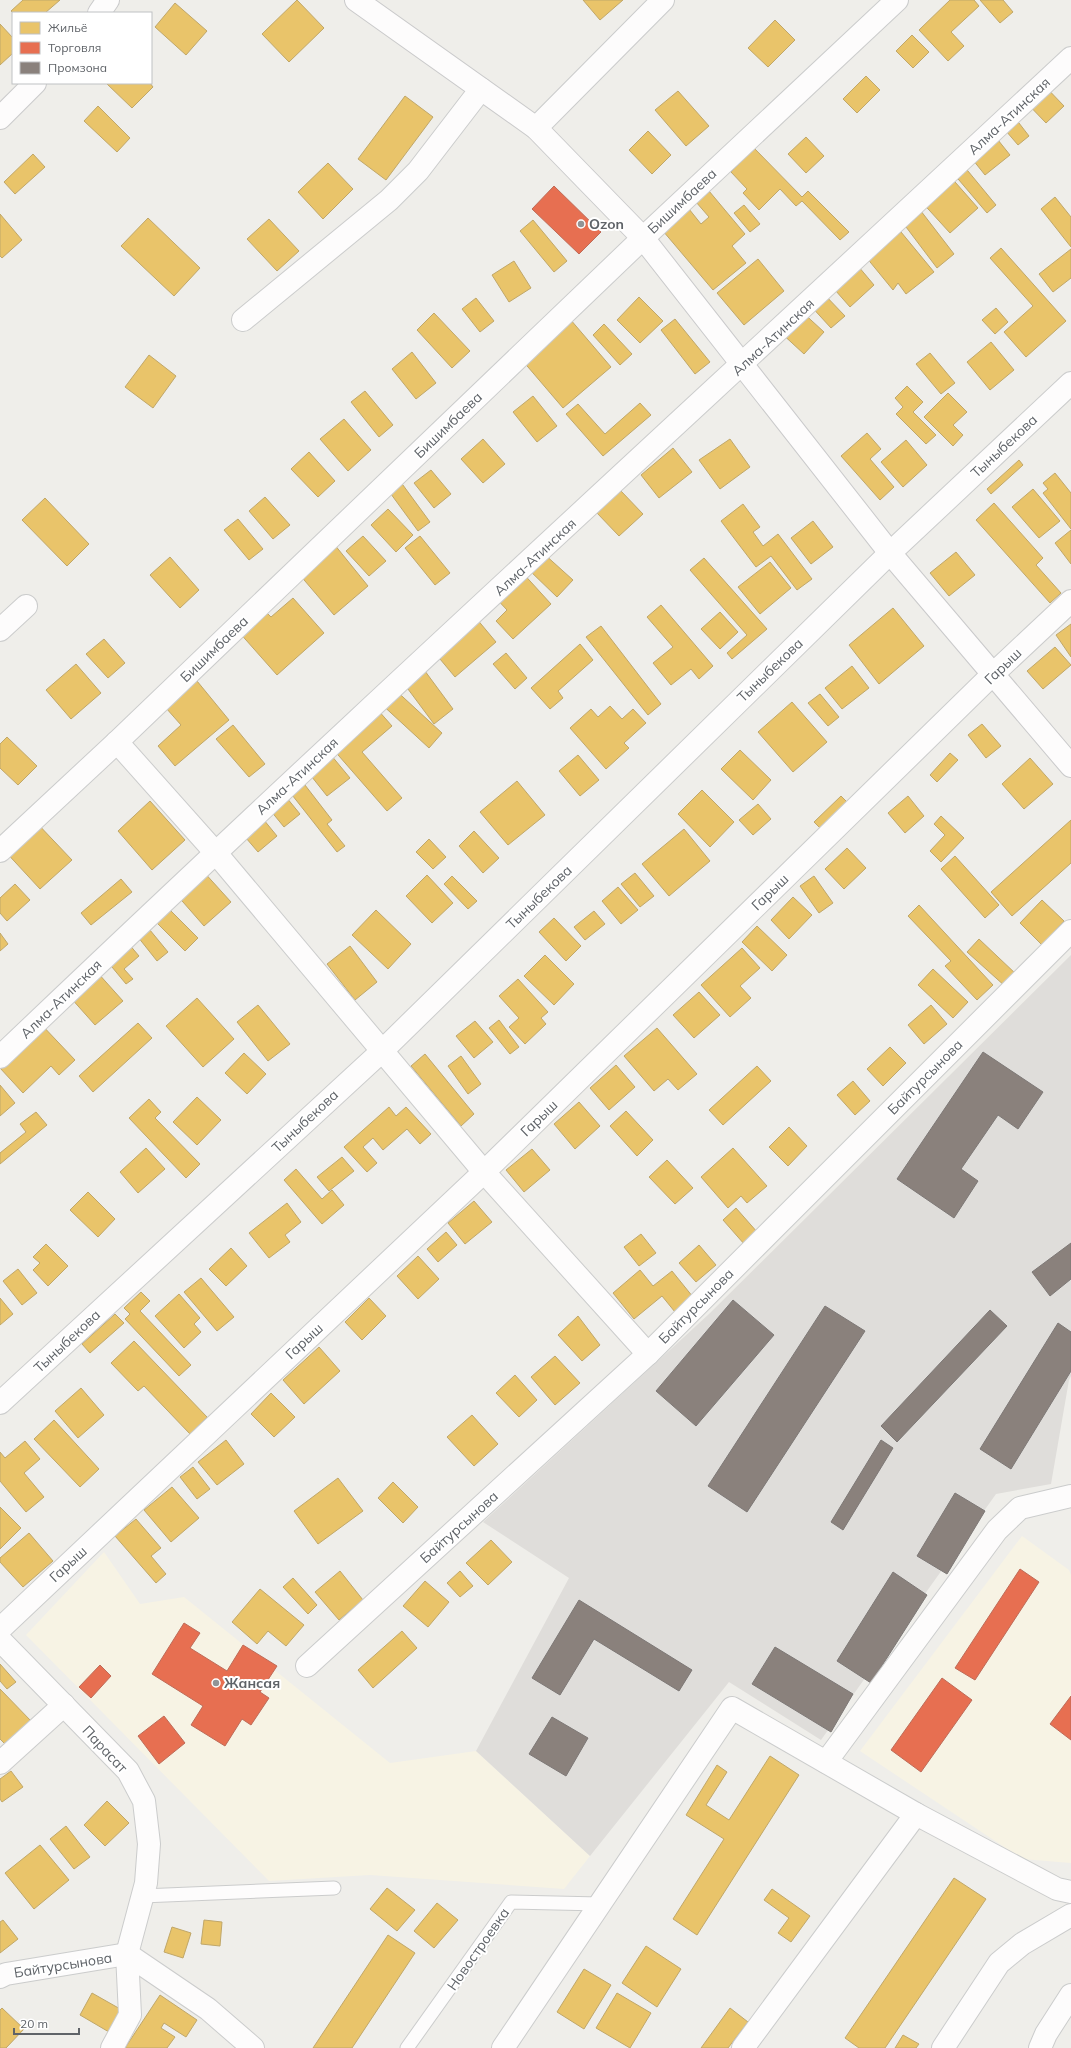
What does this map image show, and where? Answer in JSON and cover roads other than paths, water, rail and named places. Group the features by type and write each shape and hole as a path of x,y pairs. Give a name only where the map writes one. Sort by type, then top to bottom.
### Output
{"street":[{"path":"100,12 108,0"},
{"path":"356,0 536,128 643,238 890,553 992,675 1071,766"},
{"path":"536,128 663,0"},
{"name":"Бишимбаева","path":"0,851 117,742 643,238 897,0"},
{"name":"Алма-Атинская","path":"0,1057 214,852 743,364 1071,58"},
{"path":"0,118 34,84"},
{"path":"243,320 389,200 418,171 481,89"},
{"name":"Тыныбекова","path":"0,1403 381,1052 890,553 1071,383"},
{"name":"Гарыш","path":"0,1629 484,1172 992,675 1071,601"},
{"path":"0,630 26,606"},
{"path":"117,742 214,852 381,1052 484,1172 648,1354"},
{"name":"Байтурсынова","path":"307,1666 648,1354 1071,931"},
{"path":"826,1762 997,1530 1020,1508 1071,1496"},
{"name":"Парасат","path":"0,1640 128,1771 144,1801 149,1844 146,1883 126,1954 130,2015 112,2048"},
{"path":"0,1763 64,1705"},
{"path":"503,2048 732,1708 916,1814 1057,1889 1071,1892"},
{"path":"743,2048 916,1814"},
{"path":"942,2048 999,1962 1022,1944 1071,1915"},
{"path":"126,1954 208,2009 253,2048"},
{"name":"Байтурсынова","path":"0,1977 6,1974 126,1954"},
{"path":"1040,2048 1046,2034 1071,1995"}],"lane":[{"path":"142,1896 334,1888"},
{"name":"Новостроевка","path":"407,2048 511,1902 600,1904"}],"place":[{"name":"Ozon","path":"581,224"},
{"name":"Жансая","path":"216,1683"}]}
